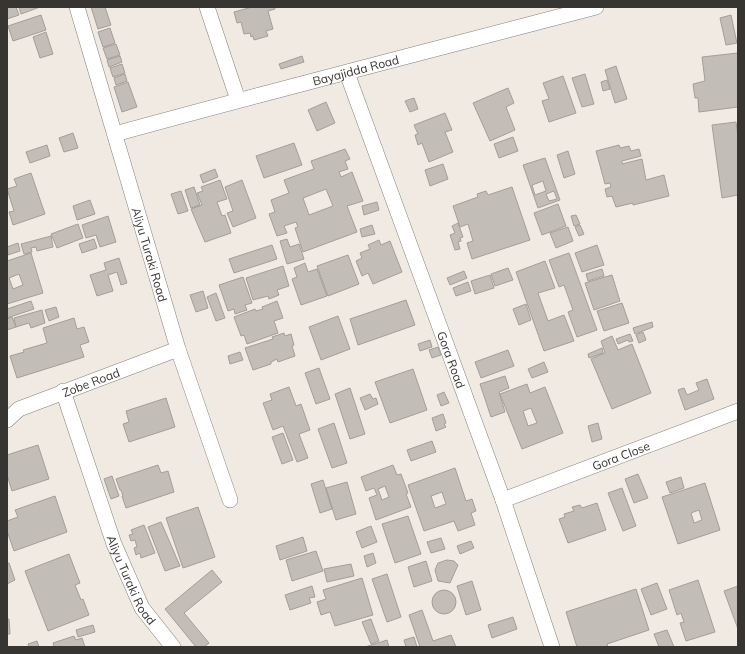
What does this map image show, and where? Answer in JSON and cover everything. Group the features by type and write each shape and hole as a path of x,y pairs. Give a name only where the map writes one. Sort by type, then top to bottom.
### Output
{"street":[{"name":"Aliyu Turaki Road","path":"77,7 178,349 230,500"},
{"path":"207,7 238,100"},
{"name":"Bayajidda Road","path":"115,134 238,100 347,73 596,7"},
{"name":"Gora Road","path":"347,73 503,500 552,647"},
{"name":"Zobe Road","path":"7,420 20,409 178,349"},
{"name":"Aliyu Turaki Road","path":"63,392 114,544 142,608 173,647"},
{"name":"Gora Close","path":"503,500 738,411"}],"building":[{"path":"7,7 16,7 19,15 7,19"},
{"path":"19,7 40,7 21,14"},
{"path":"91,7 105,7 111,25 98,29"},
{"path":"252,7 275,7 275,9 268,11 273,29 266,31 268,36 254,40 250,33 244,34 241,22 237,23 234,12"},
{"path":"41,15 46,30 13,41 8,26"},
{"path":"731,15 737,43 726,45 720,18"},
{"path":"110,28 115,43 103,47 98,32"},
{"path":"46,32 53,54 40,58 33,37"},
{"path":"116,44 120,55 107,59 103,48"},
{"path":"738,53 738,107 699,112 698,98 695,98 693,84 705,81 702,57"},
{"path":"120,56 122,62 109,67 107,60"},
{"path":"302,56 304,62 281,69 279,64"},
{"path":"122,64 125,73 113,77 110,68"},
{"path":"616,66 627,99 615,103 605,70"},
{"path":"125,74 127,81 116,85 114,78"},
{"path":"585,74 594,104 582,107 572,78"},
{"path":"563,76 576,113 549,122 542,101 549,99 543,83"},
{"path":"607,80 610,89 603,91 601,82"},
{"path":"128,82 137,107 122,112 114,87"},
{"path":"508,88 514,103 506,107 515,130 490,141 473,103"},
{"path":"414,98 418,109 410,112 405,101"},
{"path":"326,102 335,123 317,131 308,110"},
{"path":"445,113 452,130 445,132 453,152 429,162 422,143 418,145 415,135 418,134 414,125"},
{"path":"736,122 738,137 738,195 722,198 712,125"},
{"path":"73,133 78,148 64,152 59,138"},
{"path":"513,137 518,151 499,158 494,144"},
{"path":"294,143 302,165 264,178 256,156"},
{"path":"47,145 50,156 30,163 26,152"},
{"path":"619,145 620,148 629,146 631,151 639,149 641,156 622,161 622,164 642,159 646,180 664,175 669,196 633,205 633,203 616,207 612,196 607,197 605,189 611,187 610,183 605,184 596,151"},
{"path":"345,149 350,159 345,161 348,169 339,172 341,177 352,172 363,201 347,206 357,232 303,252 295,228 298,227 296,222 284,226 287,233 277,236 269,214 275,212 271,200 289,193 284,180 314,169 311,161"},
{"path":"568,151 575,174 564,178 557,155"},
{"path":"545,158 560,200 538,208 523,165"},
{"path":"443,164 448,179 430,186 425,170"},
{"path":"215,169 218,177 203,183 200,175"},
{"path":"31,173 45,214 13,225 9,212 14,211 7,189 17,186 14,179"},
{"path":"220,180 227,199 217,202 222,216 225,215 231,233 205,242 191,209 202,205 197,193 203,191 201,187"},
{"path":"242,180 256,218 233,227 227,213 233,211 225,187"},
{"path":"543,181 546,191 535,195 532,185"},
{"path":"194,187 200,205 191,208 185,190"},
{"path":"512,187 530,240 472,259 467,243 473,241 468,224 460,227 453,206 478,197 477,194 486,191 488,195"},
{"path":"326,189 333,206 309,215 303,198"},
{"path":"181,191 188,211 178,214 171,194"},
{"path":"554,191 557,199 549,201 546,194"},
{"path":"90,200 95,214 77,220 73,206"},
{"path":"377,202 379,210 364,215 362,206"},
{"path":"558,204 566,226 542,235 534,213"},
{"path":"576,215 580,224 574,226 571,216"},
{"path":"108,216 116,242 100,247 96,235 86,238 82,225"},
{"path":"458,223 463,237 460,238 461,241 458,242 460,249 455,250 450,235 455,233 452,226"},
{"path":"78,224 83,238 57,248 51,234"},
{"path":"372,225 375,234 362,237 360,229"},
{"path":"580,225 584,234 579,236 575,227"},
{"path":"568,227 573,241 556,248 550,233"},
{"path":"51,236 53,247 37,251 36,247 31,248 32,252 24,254 21,244"},
{"path":"94,239 97,248 82,253 79,244"},
{"path":"287,239 290,247 299,244 304,259 287,264 280,241"},
{"path":"379,240 381,245 390,241 402,272 373,284 368,273 362,276 356,261 362,258 360,253 370,249 368,245"},
{"path":"18,243 20,251 8,255 7,247"},
{"path":"272,245 277,259 234,273 229,259"},
{"path":"597,245 604,265 582,272 575,253"},
{"path":"31,253 43,293 7,304 7,261"},
{"path":"569,253 597,330 577,337 568,312 573,310 564,285 559,287 549,260"},
{"path":"348,255 359,284 328,296 317,266"},
{"path":"119,258 127,283 121,285 117,272 108,275 113,291 97,296 90,275 106,270 104,263"},
{"path":"545,261 555,288 538,293 548,321 564,315 574,341 544,351 516,272"},
{"path":"305,263 308,272 317,269 327,296 301,305 292,279 297,277 294,268"},
{"path":"283,266 289,286 277,290 279,295 269,299 268,296 253,300 246,278"},
{"path":"508,268 513,280 495,286 491,274"},
{"path":"602,269 604,276 588,281 586,274"},
{"path":"464,271 467,278 450,285 447,278"},
{"path":"19,274 23,285 13,289 9,278"},
{"path":"490,275 494,288 475,294 471,281"},
{"path":"612,275 620,301 594,310 585,283"},
{"path":"243,277 252,303 245,305 247,310 235,314 234,309 228,311 219,285"},
{"path":"468,282 471,291 456,296 453,288"},
{"path":"203,291 208,308 196,312 190,295"},
{"path":"216,293 225,318 216,321 207,297"},
{"path":"406,300 415,325 358,345 350,319"},
{"path":"31,301 34,309 7,318 7,309"},
{"path":"277,301 283,318 274,321 278,333 247,344 244,335 241,336 234,317 255,309 256,311 263,309 262,307"},
{"path":"622,303 629,323 604,331 597,311"},
{"path":"526,304 531,320 519,325 513,309"},
{"path":"56,307 59,317 49,321 45,310"},
{"path":"42,310 45,323 31,328 29,323 16,327 14,318"},
{"path":"338,316 350,349 321,360 309,327"},
{"path":"12,317 16,327 7,330 7,319"},
{"path":"74,318 77,329 84,327 89,342 80,345 84,357 17,378 10,356 24,352 23,350 47,343 43,328"},
{"path":"652,322 653,327 635,334 633,328"},
{"path":"643,332 646,340 639,343 636,335"},
{"path":"284,333 285,336 291,334 295,356 278,362 277,359 271,362 271,364 253,370 245,348 273,339 272,337"},
{"path":"630,334 633,341 629,342 628,340 618,344 616,339"},
{"path":"612,336 618,350 632,344 651,393 612,409 591,359 605,353 601,341"},
{"path":"430,340 432,347 420,351 418,344"},
{"path":"438,347 441,355 432,358 429,350"},
{"path":"602,348 603,353 589,358 588,354"},
{"path":"508,350 514,366 481,378 475,362"},
{"path":"240,352 243,360 230,364 228,356"},
{"path":"544,362 548,372 532,378 528,369"},
{"path":"319,368 330,399 316,404 305,373"},
{"path":"413,369 427,410 390,423 375,382"},
{"path":"505,376 509,388 499,392 505,412 491,417 480,384"},
{"path":"707,379 714,399 685,410 678,390 684,388 687,395 699,390 696,383"},
{"path":"527,384 530,393 545,387 563,433 522,449 500,394"},
{"path":"289,387 296,406 301,404 310,430 299,434 308,458 297,462 283,426 273,430 263,403 272,400 270,394"},
{"path":"350,388 365,434 350,439 335,394"},
{"path":"444,392 449,403 441,406 437,395"},
{"path":"370,394 373,399 376,398 378,404 365,410 360,398"},
{"path":"166,398 175,427 129,442 123,424 129,422 126,411"},
{"path":"531,408 537,423 528,426 523,411"},
{"path":"443,414 446,423 444,424 446,427 436,431 432,418"},
{"path":"334,423 347,463 332,468 318,429"},
{"path":"598,423 602,439 592,442 588,426"},
{"path":"283,433 293,460 282,464 272,437"},
{"path":"432,441 436,452 411,461 407,450"},
{"path":"38,445 49,479 12,491 7,475 7,455"},
{"path":"158,465 161,473 168,471 174,492 126,508 116,479"},
{"path":"393,465 397,475 401,474 411,507 376,520 369,498 377,495 374,488 366,491 361,477"},
{"path":"455,468 466,501 472,499 476,511 471,513 475,525 458,531 454,521 424,531 408,485"},
{"path":"638,474 648,498 634,503 625,479"},
{"path":"112,476 119,496 111,499 104,479"},
{"path":"681,477 684,488 670,493 666,482"},
{"path":"323,480 332,509 320,513 311,484"},
{"path":"347,482 356,514 336,520 326,488"},
{"path":"705,483 720,530 678,544 662,497","holes":["699,510 702,520 694,523 691,513"]},
{"path":"385,486 389,497 382,500 378,489"},
{"path":"622,488 636,526 623,531 608,493"},
{"path":"442,492 446,504 435,508 431,496"},
{"path":"55,496 67,532 14,551 7,531 7,521 18,517 15,510"},
{"path":"597,503 606,530 568,543 559,519 565,517 564,514 574,511 572,507 580,505 582,508"},
{"path":"198,507 215,557 183,568 166,518"},
{"path":"408,516 421,554 395,563 382,524"},
{"path":"161,522 180,566 165,571 148,527"},
{"path":"144,525 155,553 141,558 140,553 136,555 134,548 137,547 135,540 131,541 129,535 133,534 131,530"},
{"path":"371,526 377,542 362,548 356,532"},
{"path":"303,537 307,551 280,560 276,546"},
{"path":"441,538 445,549 431,553 427,542"},
{"path":"471,541 474,548 460,554 457,546"},
{"path":"316,551 323,571 292,581 286,560"},
{"path":"373,553 376,563 367,567 364,556"},
{"path":"69,554 80,583 75,585 81,600 83,599 89,615 48,631 25,571"},
{"path":"447,560 454,561 458,565 450,583 438,581 435,570 438,563"},
{"path":"426,561 432,581 414,587 408,567"},
{"path":"7,563 9,563 15,580 7,584"},
{"path":"351,564 354,576 327,582 324,569"},
{"path":"212,570 222,582 184,613 209,643 204,647 196,647 165,609"},
{"path":"387,574 401,617 387,622 372,579"},
{"path":"362,578 373,615 335,626 330,612 321,615 317,602 326,599 323,590"},
{"path":"698,580 715,632 686,641 680,623 684,622 681,613 677,615 669,590"},
{"path":"472,581 481,610 466,615 457,586"},
{"path":"657,583 667,609 651,615 641,589"},
{"path":"312,586 315,597 309,598 311,603 290,610 285,595"},
{"path":"738,586 738,629 724,591"},
{"path":"636,589 649,630 607,644 608,647 577,647 566,612"},
{"path":"444,590 453,593 456,602 453,611 444,614 435,611 432,602 435,593"},
{"path":"422,610 433,641 451,635 456,647 420,647 409,615"},
{"path":"513,617 517,629 492,638 488,625"},
{"path":"7,619 9,619 10,634 7,634"},
{"path":"371,619 379,641 371,644 362,622"},
{"path":"93,625 95,632 78,637 76,630"},
{"path":"667,630 674,647 659,647 654,634"},
{"path":"74,636 76,640 82,638 85,647 54,647 53,643"},
{"path":"414,637 417,647 406,647 404,640"},
{"path":"387,640 389,647 365,647"},
{"path":"37,641 39,647 29,647 28,644"}]}
